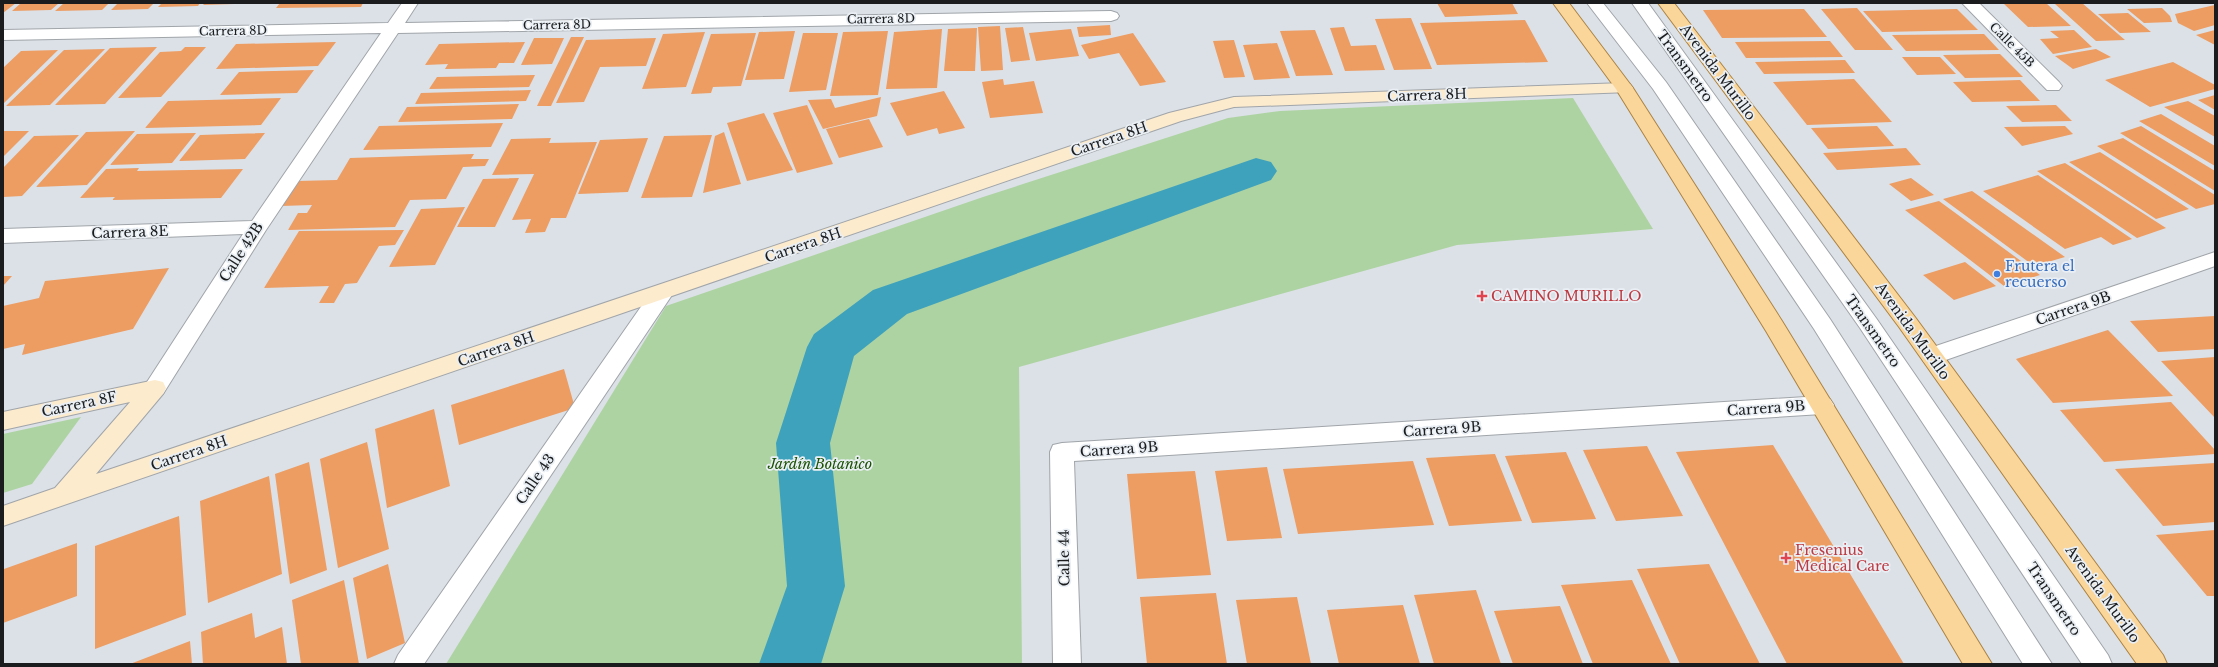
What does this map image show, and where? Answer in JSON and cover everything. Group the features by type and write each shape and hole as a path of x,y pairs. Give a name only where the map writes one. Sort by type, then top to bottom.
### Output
{"main road":[{"path":"1561,3 1624,88 1822,405 1978,664"},
{"name":"Avenida Murillo","path":"1666,3 1932,356 2153,664"}],"street":[{"name":"Calle 42B","path":"64,495 155,388 258,227 410,3"},
{"path":"1595,3 1660,86 1818,318 2038,664"},
{"name":"Transmetro","path":"1640,3 1868,323 2098,664"},
{"name":"Calle 45B","path":"1970,3 2053,86"},
{"name":"Carrera 8D","path":"3,35 1111,16"},
{"name":"Carrera 8H","path":"3,516 662,293 1174,116 1234,102 1624,88"},
{"name":"Carrera 8E","path":"3,236 258,227"},
{"name":"Carrera 9B","path":"1932,356 2215,259"},
{"name":"Calle 43","path":"408,664 662,293"},
{"name":"Carrera 8F","path":"3,421 155,388"},
{"name":"Carrera 9B","path":"1062,452 1822,405"},
{"name":"Calle 44","path":"1062,452 1066,664"}],"green space":[{"name":"Jardín Botanico","path":"1573,98 1653,229 1457,245 1019,367 1022,664 446,664 666,306 983,197 1228,118 1280,111"},
{"path":"81,417 32,484 3,493 3,434"}],"building":[{"path":"3,3 16,3 3,13"},
{"path":"21,3 59,3 51,10 12,11"},
{"path":"64,3 109,3 102,10 55,11"},
{"path":"118,3 154,3 148,9 111,10"},
{"path":"162,3 200,3 198,6 158,7"},
{"path":"205,3 234,3 234,4 203,5"},
{"path":"280,3 363,3 361,7 276,8"},
{"path":"1437,3 1512,3 1518,14 1445,17"},
{"path":"2003,3 2046,3 2071,26 2028,27"},
{"path":"2082,3 2125,40 2096,41 2055,4"},
{"path":"2215,5 2215,25 2194,31 2178,23 2175,14"},
{"path":"1857,8 1893,50 1855,50 1821,9"},
{"path":"2162,8 2170,16 2172,22 2144,23 2127,9"},
{"path":"1804,9 1827,37 1722,38 1703,10"},
{"path":"1957,9 1978,30 1882,32 1863,11"},
{"path":"2128,13 2151,32 2120,33 2098,14"},
{"path":"1411,18 1432,69 1394,70 1375,19"},
{"path":"1525,20 1548,62 1437,65 1420,23"},
{"path":"1110,25 1111,35 1079,37 1077,27"},
{"path":"1000,26 1003,70 981,71 978,27"},
{"path":"1023,27 1030,60 1011,62 1005,28"},
{"path":"1344,27 1351,46 1376,45 1385,70 1345,71 1330,28"},
{"path":"977,28 975,71 944,71 948,29"},
{"path":"942,29 937,88 886,89 894,32"},
{"path":"1071,29 1079,56 1036,61 1029,33"},
{"path":"1315,30 1333,75 1296,76 1280,31"},
{"path":"2074,30 2092,47 2053,54 2040,39 2059,38 2050,31"},
{"path":"2215,30 2215,45 2196,35"},
{"path":"795,31 784,79 745,80 759,32"},
{"path":"888,31 878,95 830,96 843,32"},
{"path":"705,32 686,87 642,89 663,34"},
{"path":"756,33 741,86 713,87 711,93 691,94 711,34"},
{"path":"803,33 838,33 826,90 789,92"},
{"path":"1133,33 1166,82 1140,86 1119,53 1089,59 1081,45"},
{"path":"1984,34 1999,50 1906,51 1892,35"},
{"path":"571,37 584,37 551,106 537,106"},
{"path":"534,38 564,38 552,64 521,65"},
{"path":"656,38 646,66 600,67 584,102 556,103 586,40"},
{"path":"1234,40 1245,77 1224,78 1213,41"},
{"path":"1830,41 1843,57 1746,58 1735,42"},
{"path":"336,42 318,66 216,69 236,44"},
{"path":"525,42 514,63 499,63 496,68 445,69 448,64 425,65 439,44"},
{"path":"1277,43 1290,78 1254,80 1243,45"},
{"path":"157,47 105,104 55,105 110,48"},
{"path":"185,47 206,47 161,97 118,98 160,52 181,51"},
{"path":"105,49 50,105 6,106 64,50"},
{"path":"2096,49 2111,57 2073,69 2055,56"},
{"path":"58,50 3,104 3,68 21,51"},
{"path":"2000,54 2023,77 1965,78 1943,55"},
{"path":"1902,57 1940,57 1956,74 1917,75"},
{"path":"1845,60 1855,73 1764,74 1755,62"},
{"path":"2173,62 2215,85 2215,89 2150,107 2105,80"},
{"path":"314,70 297,93 220,95 239,72"},
{"path":"535,75 529,87 429,89 437,77"},
{"path":"1003,79 1004,85 1034,81 1043,113 990,118 982,82"},
{"path":"1854,79 1892,122 1807,125 1773,82"},
{"path":"2020,80 2040,101 1972,102 1953,82"},
{"path":"531,90 526,101 415,104 421,93"},
{"path":"944,91 965,128 939,134 937,128 907,136 890,103"},
{"path":"2215,95 2215,110 2198,100"},
{"path":"881,97 877,116 823,129 808,100 831,99 835,108"},
{"path":"281,98 261,125 145,128 168,101"},
{"path":"2188,101 2215,116 2215,137 2164,107"},
{"path":"519,104 512,119 398,122 407,107"},
{"path":"807,105 833,164 797,173 773,113"},
{"path":"2056,105 2072,121 2022,122 2006,106"},
{"path":"764,113 793,170 747,181 727,123"},
{"path":"2161,114 2215,146 2215,166 2139,121"},
{"path":"869,119 883,147 839,158 826,129"},
{"path":"503,123 491,147 363,150 379,126"},
{"path":"1877,126 1894,146 1828,149 1811,128"},
{"path":"2065,126 2073,134 2022,146 2004,127"},
{"path":"2141,126 2215,171 2215,191 2120,133"},
{"path":"3,131 29,131 3,157"},
{"path":"135,131 87,185 36,187 86,132"},
{"path":"724,132 741,184 703,193 715,136"},
{"path":"196,133 172,163 110,165 137,134"},
{"path":"265,133 245,159 179,161 200,135"},
{"path":"79,135 22,196 3,197 3,168 34,136"},
{"path":"712,135 692,197 641,198 664,136"},
{"path":"551,138 549,143 597,142 566,218 551,218 545,232 525,233 531,219 512,220 534,174 492,175 511,139"},
{"path":"648,138 628,192 578,194 600,140"},
{"path":"2123,138 2215,195 2215,204 2196,209 2097,146"},
{"path":"1906,148 1921,165 1837,170 1823,153"},
{"path":"2100,152 2189,209 2156,219 2069,162"},
{"path":"474,154 471,159 489,159 485,166 463,167 446,199 410,200 395,227 288,230 298,213 307,213 312,205 281,206 297,181 337,180 350,158"},
{"path":"2065,163 2166,228 2137,238 2037,171"},
{"path":"139,168 137,171 243,169 221,198 112,200 115,197 80,198 106,169"},
{"path":"2038,175 2132,239 2113,245 2101,237 2065,249 1983,191"},
{"path":"519,178 495,227 457,227 483,179"},
{"path":"1911,178 1934,195 1911,201 1889,184"},
{"path":"1972,191 2065,257 2034,266 1943,199"},
{"path":"1939,201 2040,275 2004,286 1905,210"},
{"path":"465,207 435,265 389,267 421,209"},
{"path":"404,230 395,245 379,246 357,283 345,284 334,303 319,303 329,286 264,288 299,231"},
{"path":"1965,262 1996,286 1954,300 1923,275"},
{"path":"169,268 133,329 22,355 25,344 3,349 3,306 39,298 45,281"},
{"path":"3,276 12,276 3,286"},
{"path":"2215,316 2215,349 2158,352 2130,321"},
{"path":"2108,330 2173,396 2053,403 2016,359"},
{"path":"2215,357 2215,418 2161,361"},
{"path":"564,369 575,408 459,445 451,405"},
{"path":"2171,402 2215,450 2215,454 2104,462 2060,410"},
{"path":"434,409 450,486 387,508 375,429"},
{"path":"367,442 389,549 338,568 320,459"},
{"name":"Fresenius Medical Care","path":"1773,445 1904,664 1787,664 1676,452"},
{"path":"1647,446 1683,516 1616,521 1583,450"},
{"path":"1566,452 1596,519 1532,523 1505,456"},
{"path":"1495,454 1522,521 1449,526 1426,458"},
{"path":"1413,461 1434,525 1298,534 1283,469"},
{"path":"309,462 327,570 290,584 275,474"},
{"path":"2215,463 2215,522 2163,526 2115,469"},
{"path":"1267,467 1282,538 1227,541 1215,471"},
{"path":"1195,471 1211,575 1137,579 1127,474"},
{"path":"269,476 282,574 208,603 200,501"},
{"path":"179,516 186,615 95,649 95,546"},
{"path":"2215,530 2215,596 2207,596 2156,535"},
{"path":"77,543 77,596 3,623 4,569"},
{"path":"388,564 405,643 367,659 353,578"},
{"path":"1709,564 1760,664 1680,664 1637,569"},
{"path":"344,580 359,664 301,664 292,600"},
{"path":"1632,580 1671,664 1593,664 1561,585"},
{"path":"1476,590 1501,664 1434,664 1414,595"},
{"path":"1216,593 1227,664 1147,664 1140,597"},
{"path":"1297,597 1311,664 1247,664 1236,600"},
{"path":"1403,605 1420,664 1339,664 1327,610"},
{"path":"1560,606 1583,664 1513,664 1494,611"},
{"path":"252,613 255,638 282,627 287,664 203,664 201,632"},
{"path":"190,641 192,664 130,664"}],"waterway":[{"path":"790,664 816,586 803,443 832,347 890,302 1256,171"}],"place":[{"name":"Frutera el recuerso","path":"1997,274"},
{"name":"CAMINO MURILLO","path":"1482,296"},
{"name":"Fresenius Medical Care","path":"1786,558"}]}
